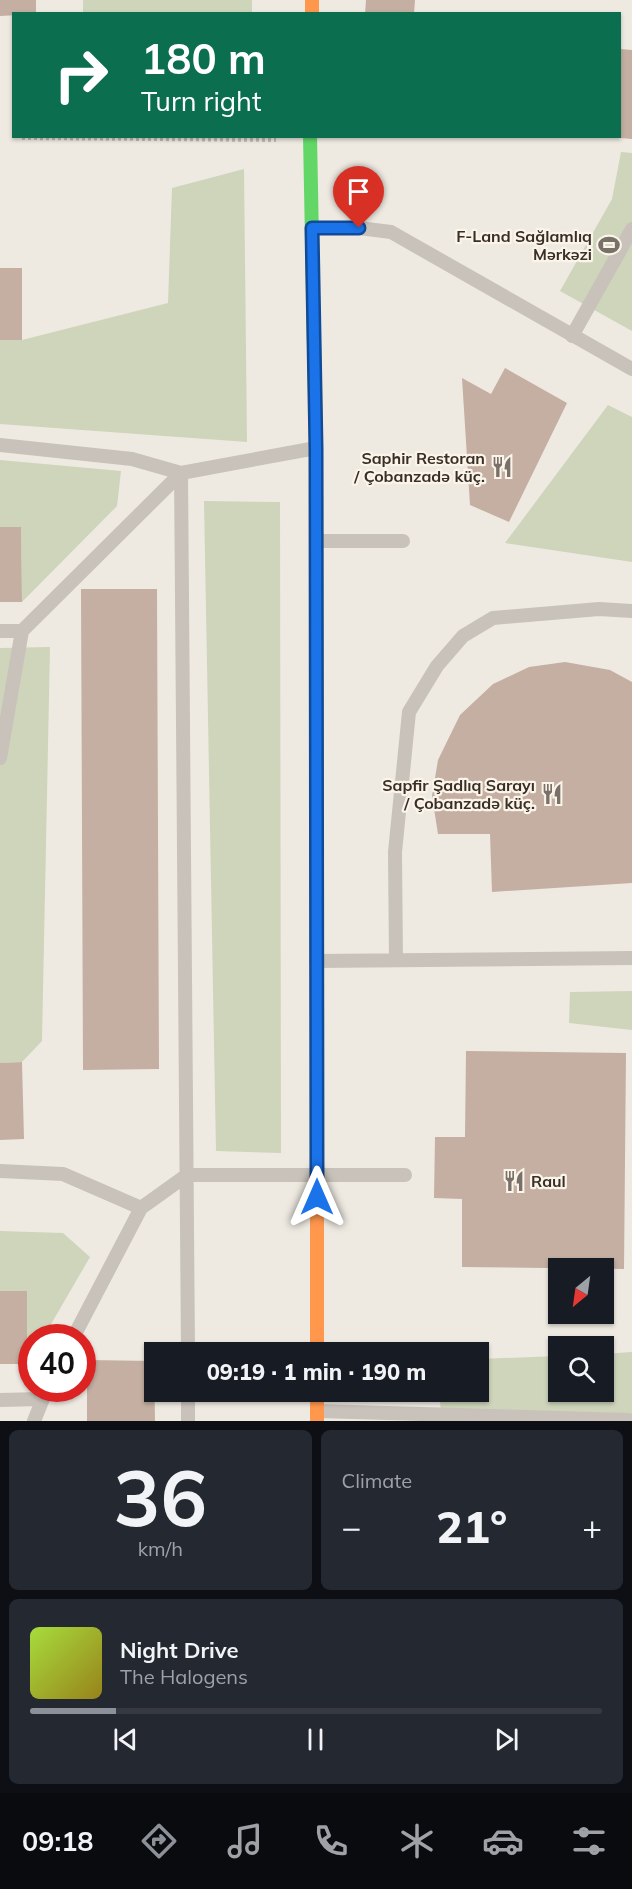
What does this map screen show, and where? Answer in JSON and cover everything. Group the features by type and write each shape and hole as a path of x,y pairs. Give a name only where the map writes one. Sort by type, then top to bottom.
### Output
{"street":[{"path":"310,138 316,448 317,1342"}],"lane":[{"path":"312,228 359,228 391,232 632,369"},
{"path":"572,336 632,230"},
{"path":"0,445 132,459 181,473 316,448"},
{"path":"0,758 22,631 181,473"},
{"path":"181,473 188,1342"},
{"path":"316,541 403,541"},
{"path":"396,960 395,852 409,711 437,666 463,636 493,618 599,609 632,611"},
{"path":"0,631 22,631"},
{"path":"316,961 632,958"},
{"path":"0,1171 63,1174 141,1208"},
{"path":"80,1324 141,1208 187,1175 405,1175"},
{"path":"0,1400 18,1398"},
{"path":"34,1421 41,1402"},
{"path":"188,1402 188,1421"},
{"path":"317,1416 628,1420"}],"path":[{"path":"21,138 310,138"}],"green space":[{"path":"83,0 252,0 252,12 83,12"},
{"name":"F-Land Sağlamlıq Mərkəzi","path":"621,152 632,153 632,331 560,291 612,199"},
{"path":"244,169 247,442 0,424 0,340 22,340 168,303 172,188"},
{"path":"608,405 632,417 632,562 505,543"},
{"path":"0,460 121,471 117,506 22,602 21,528 0,527"},
{"path":"204,501 280,502 281,1153 216,1151"},
{"path":"50,647 42,1041 22,1062 0,1063 0,648"},
{"path":"632,991 632,1030 569,1023 570,992"},
{"path":"0,1231 63,1233 90,1257 51,1324 27,1324 27,1292 0,1291"},
{"path":"632,1352 632,1421 442,1421 440,1402 489,1402 489,1359 548,1356 548,1402 614,1402 614,1353"}],"building":[{"path":"0,0 36,0 36,12 12,12 12,15 0,16"},
{"path":"366,0 415,0 414,12 365,12"},
{"path":"621,49 632,50 632,139 620,138"},
{"path":"0,268 22,268 22,340 0,340"},
{"path":"505,368 567,403 509,522 470,505 462,378 491,394"},
{"path":"0,527 21,527 22,602 0,602"},
{"path":"81,589 157,589 159,1069 83,1070"},
{"path":"565,662 610,670 632,682 632,883 492,892 490,834 438,834 432,796 438,760 460,715 493,684 529,667"},
{"path":"466,1051 626,1053 624,1269 614,1269 614,1258 548,1258 548,1268 462,1267 462,1199 434,1198 435,1137 465,1137"},
{"path":"22,1062 24,1139 0,1140 0,1063"},
{"path":"0,1291 27,1291 27,1324 18,1324 18,1364 0,1364"},
{"path":"96,1360 144,1361 144,1402 155,1402 155,1421 87,1421 87,1402 96,1402"}],"traffic: fast":[{"path":"310,138 316,448 317,961"}],"traffic: slow":[{"path":"312,0 312,12"},
{"path":"317,961 317,1342"},
{"path":"317,1402 317,1421"}],"place":[{"name":"F-Land Sağlamlıq Mərkəzi","path":"609,245"},
{"name":"Saphir Restoran / Çobanzadə küç.","path":"502,467"},
{"name":"Sapfir Şadlıq Sarayı / Çobanzadə küç.","path":"552,794"},
{"name":"Raul","path":"514,1181"}],"route":[{"path":"317,1197 316,448 312,228 359,228"}]}
